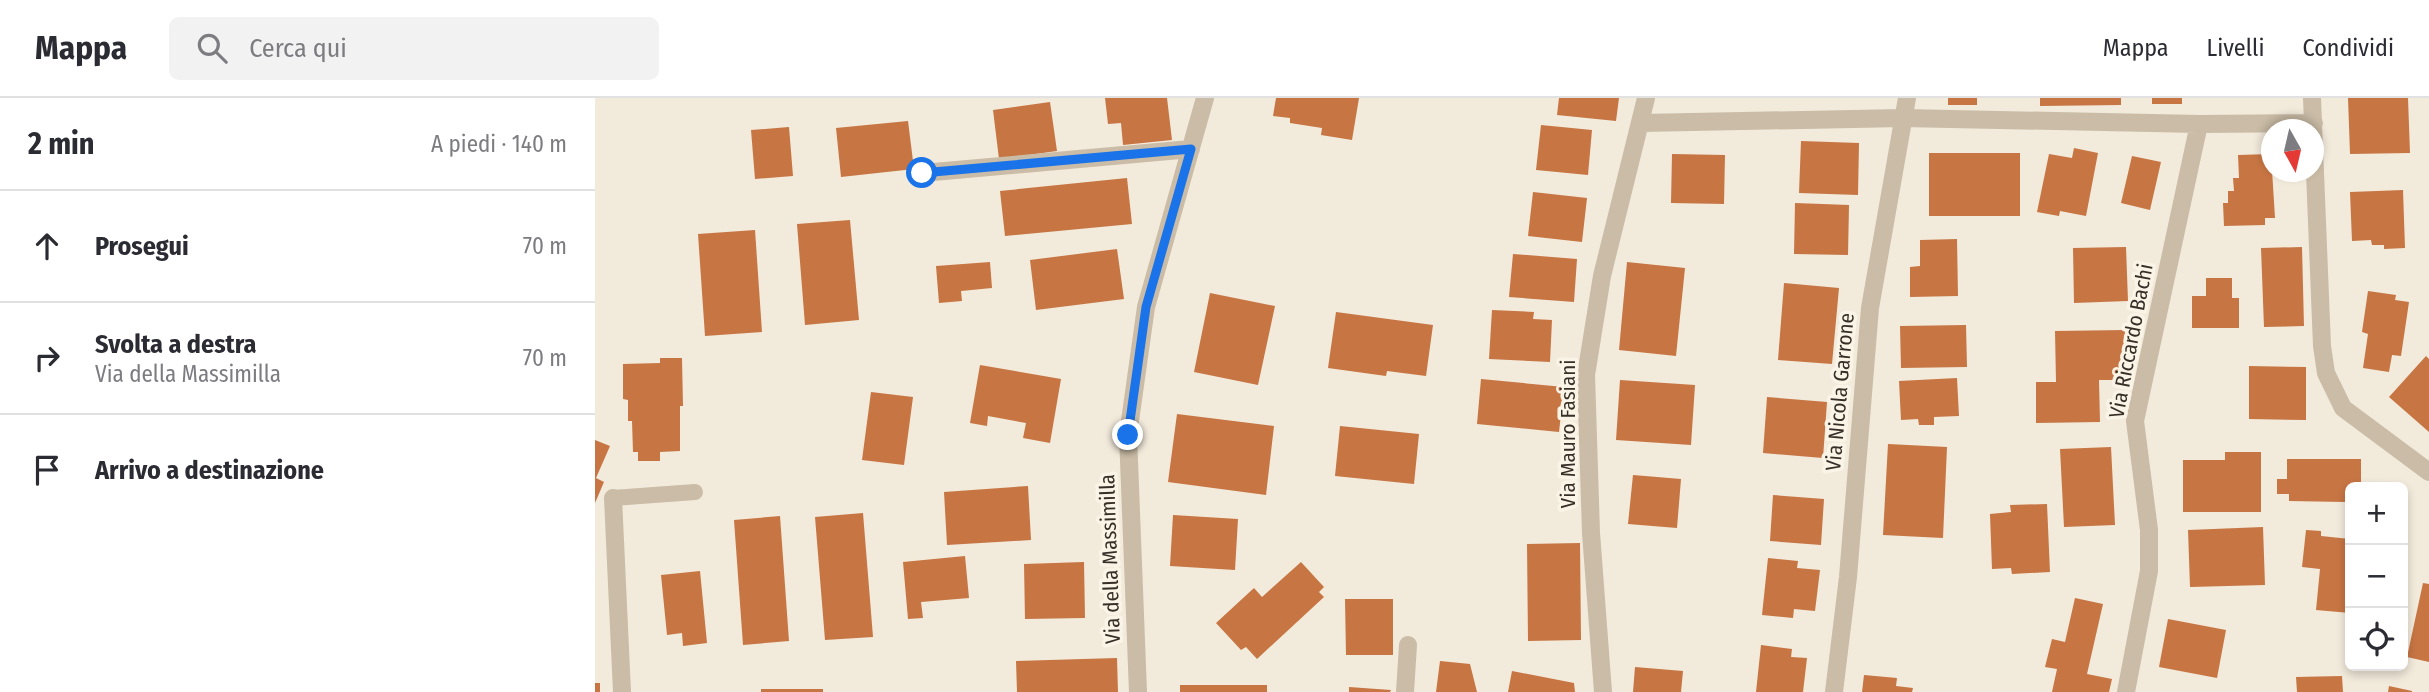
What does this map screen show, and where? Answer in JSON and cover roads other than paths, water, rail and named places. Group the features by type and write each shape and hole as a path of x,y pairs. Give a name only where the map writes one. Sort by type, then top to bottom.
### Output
{"street":[{"name":"Via della Massimilla","path":"1138,692 1128,435 1146,307 1205,98"},
{"name":"Via Mauro Fasiani","path":"1603,692 1591,533 1586,375 1602,276 1646,98"},
{"name":"Via Nicola Garrone","path":"1834,692 1847,577 1870,308 1907,98"},
{"path":"2312,98 2314,119"},
{"path":"1641,123 1903,118 2261,123"},
{"name":"Via Riccardo Bachi","path":"2126,692 2149,572 2149,530 2135,421 2199,124"},
{"path":"922,173 1191,149"},
{"path":"2316,182 2322,346 2326,373 2343,408 2429,472"},
{"path":"613,498 622,692"},
{"path":"1405,692 1408,645"}],"lane":[{"path":"613,498 695,492"}]}
